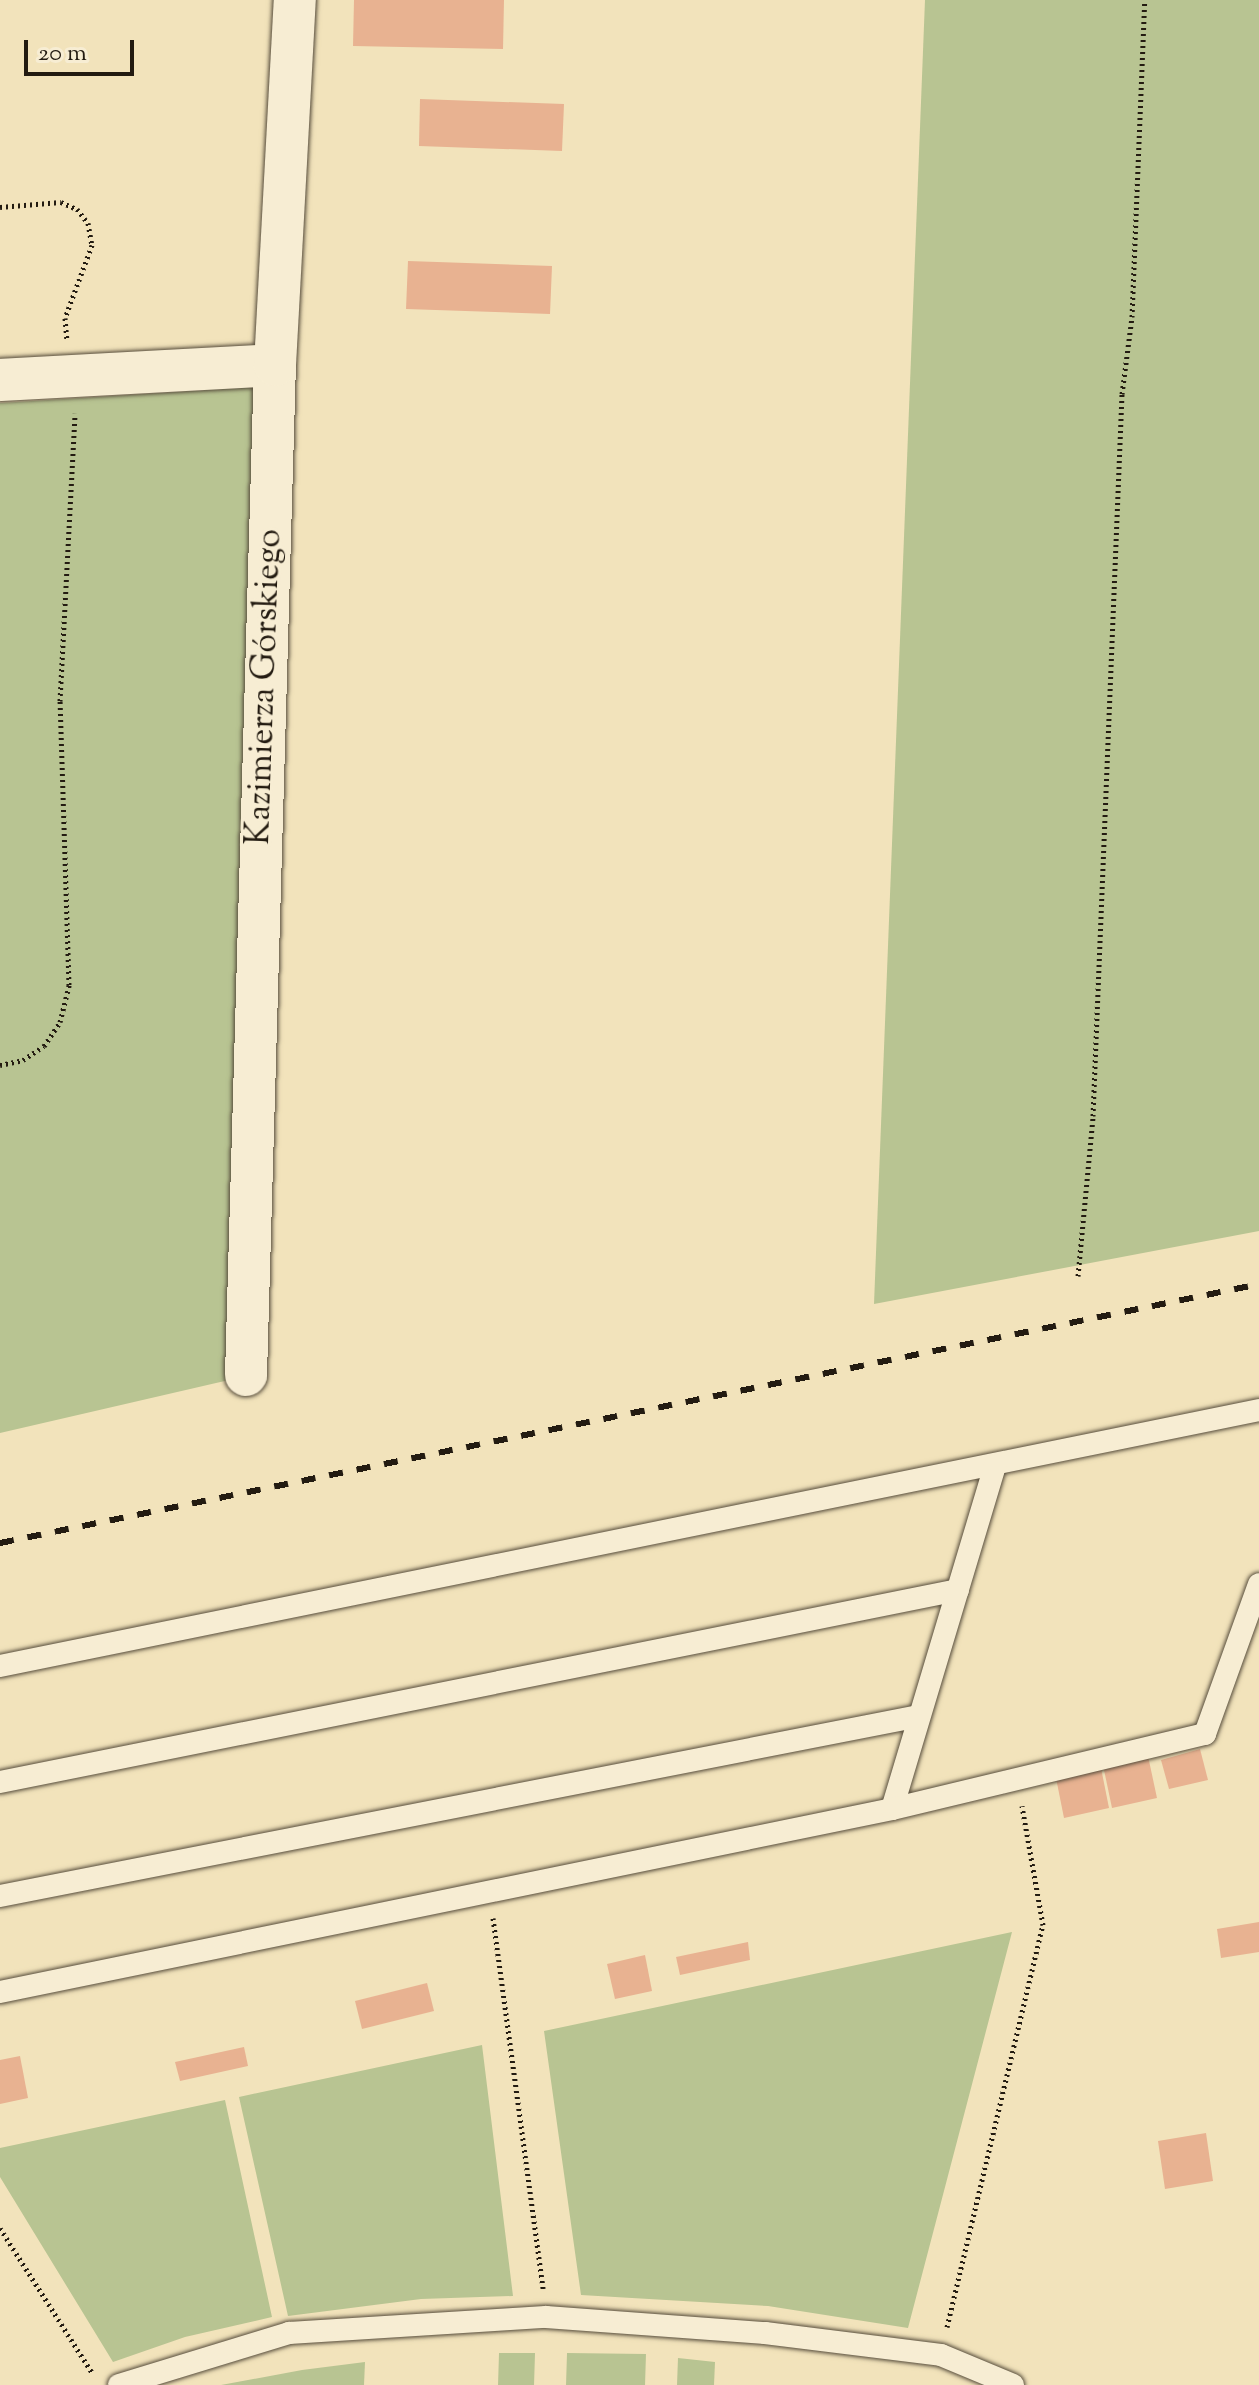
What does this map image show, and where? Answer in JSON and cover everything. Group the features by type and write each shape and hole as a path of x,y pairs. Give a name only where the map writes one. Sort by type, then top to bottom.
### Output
{"street":[{"name":"Kazimierza Górskiego","path":"246,1375 275,365 295,0"},
{"path":"0,380 275,365"}],"lane":[{"path":"0,1666 1259,1410"},
{"path":"892,1809 995,1465"},
{"path":"0,1992 490,1894 892,1809 1205,1734 1259,1584"},
{"path":"0,1782 958,1590"},
{"path":"0,1896 919,1716"},
{"path":"119,2385 289,2333 546,2317 765,2333 941,2355 1013,2385"}],"path":[{"path":"1078,1276 1093,1116 1121,410 1132,317 1145,0"},
{"path":"0,207 61,202 77,209 88,223 92,245 65,318 74,376 76,460 60,701 69,985 60,1022 44,1046 23,1060 0,1065"},
{"path":"941,2355 1043,1925 1017,1780"},
{"path":"490,1894 546,2317"},
{"path":"0,2228 100,2385"}],"green space":[{"path":"925,0 1259,0 1259,1231 874,1304"},
{"path":"256,387 229,1380 0,1433 0,403"},
{"path":"1012,1932 908,2328 768,2306 581,2295 544,2031"},
{"path":"482,2045 513,2296 421,2299 288,2316 239,2097"},
{"path":"225,2100 272,2317 185,2337 113,2362 0,2177 0,2148"},
{"path":"499,2353 535,2353 534,2385 498,2385"},
{"path":"567,2353 646,2354 645,2385 566,2385"},
{"path":"678,2358 715,2362 714,2385 677,2385"},
{"path":"365,2362 364,2385 221,2385 302,2370"}],"building":[{"path":"354,0 504,0 503,49 353,46"},
{"path":"420,99 564,104 562,151 419,146"},
{"path":"408,261 552,266 550,314 406,309"},
{"path":"1200,1749 1208,1780 1169,1789 1161,1760"},
{"path":"1148,1756 1157,1798 1112,1808 1103,1765"},
{"path":"1101,1768 1109,1808 1064,1818 1056,1778"},
{"path":"1259,1922 1259,1952 1221,1958 1217,1929"},
{"path":"748,1942 750,1960 680,1975 676,1957"},
{"path":"645,1955 652,1991 615,1999 607,1964"},
{"path":"427,1983 434,2011 362,2029 355,2001"},
{"path":"244,2047 248,2066 180,2081 175,2062"},
{"path":"20,2056 28,2098 0,2104 0,2060"},
{"path":"1206,2133 1213,2181 1165,2189 1158,2141"}],"railway":[{"path":"0,1543 1259,1284"}]}
